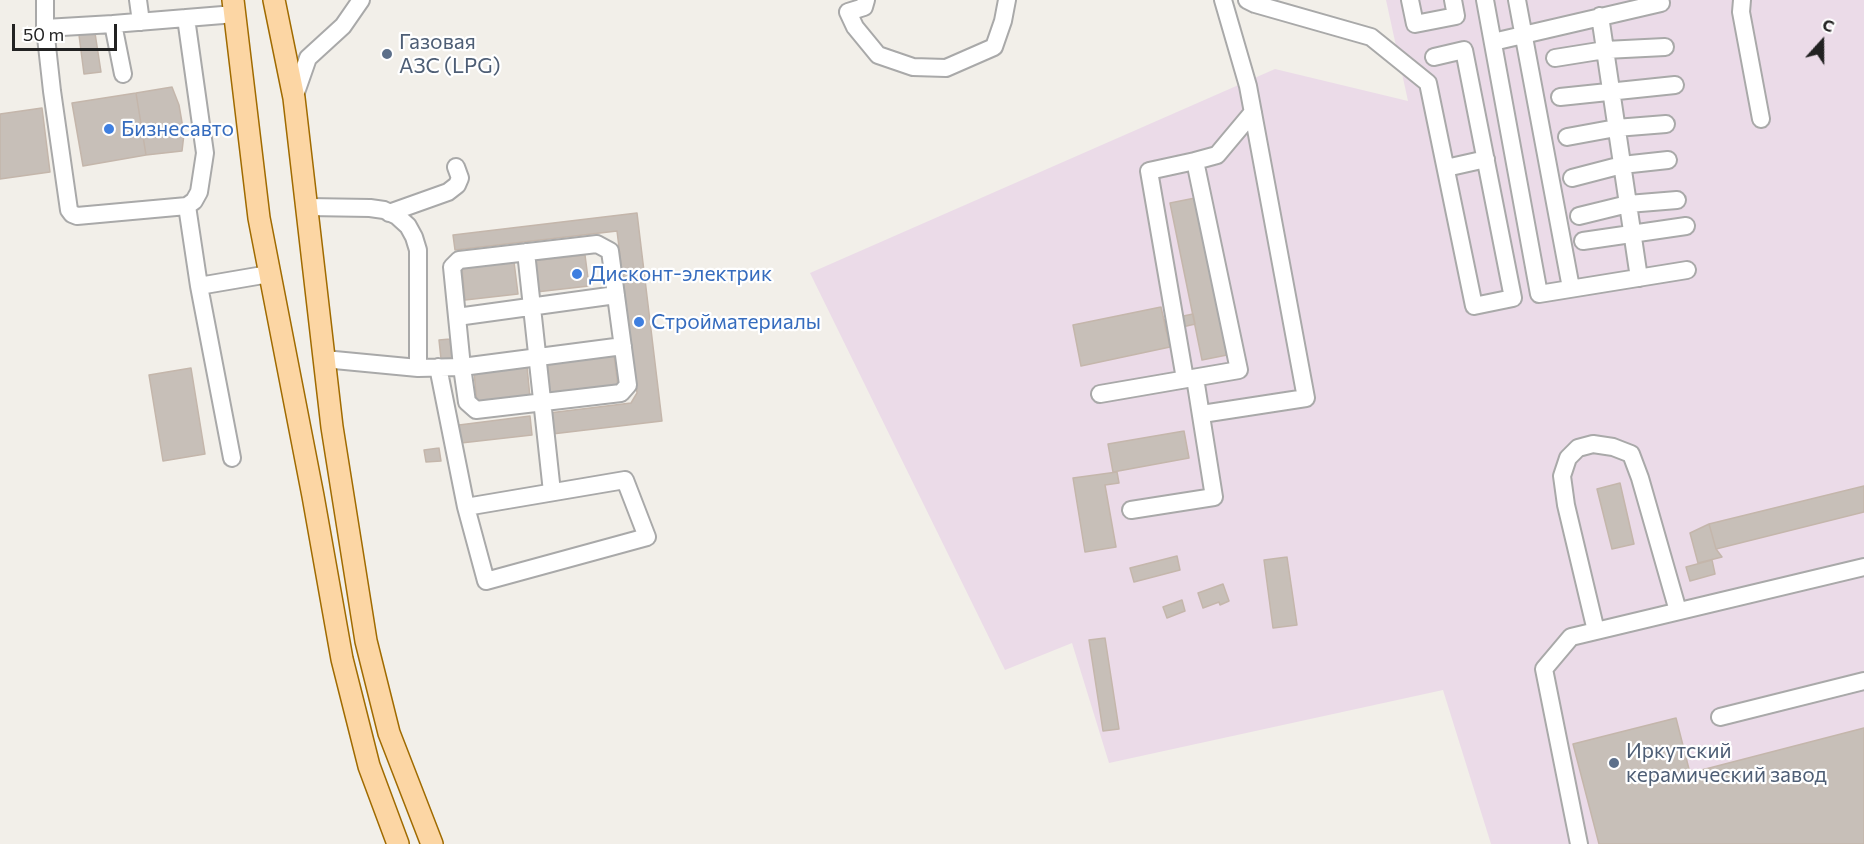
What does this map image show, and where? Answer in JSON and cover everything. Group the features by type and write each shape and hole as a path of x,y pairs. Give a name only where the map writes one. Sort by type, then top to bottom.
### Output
{"main road":[{"path":"274,0 294,98 332,427 366,641 389,733 432,844"},
{"path":"234,7 259,218 342,659 369,766 398,844"}],"street":[{"path":"45,0 45,28 53,102 69,210 77,216 187,206 194,201 199,192 206,153 186,18"},
{"path":"138,0 141,22"},
{"path":"294,98 308,58 343,26 361,0"},
{"path":"866,0 864,7 848,12 855,27 878,55 913,67 946,68 994,47 1007,0"},
{"path":"1202,414 1306,399 1248,86 1223,0"},
{"path":"1247,0 1371,37 1428,83 1474,306 1513,298 1464,50 1434,57"},
{"path":"1410,0 1415,24 1456,16 1453,0"},
{"path":"1485,0 1539,294 1687,270"},
{"path":"1517,0 1571,288"},
{"path":"1742,0 1741,12 1761,119"},
{"path":"1493,42 1661,3"},
{"path":"45,28 186,18 234,7"},
{"path":"1600,16 1639,278"},
{"path":"113,24 123,74"},
{"path":"1555,58 1605,50 1665,47"},
{"path":"1560,97 1675,85"},
{"path":"1131,510 1214,497 1202,414 1190,378 1149,171 1217,155 1253,112"},
{"path":"1567,137 1616,128 1666,124"},
{"path":"1446,168 1486,159"},
{"path":"1572,178 1622,165 1668,160"},
{"path":"1100,394 1239,370 1195,161"},
{"path":"389,213 448,192 457,185 460,178 456,167"},
{"path":"1579,216 1628,204 1677,200"},
{"path":"187,206 199,286 232,458"},
{"path":"308,207 370,208 397,216 408,226 418,250 418,368"},
{"path":"1583,241 1686,226"},
{"path":"597,244 610,251 628,385 621,393 476,410 467,402 452,267 459,260 526,252 597,244"},
{"path":"526,252 552,492"},
{"path":"199,286 269,274"},
{"path":"457,317 616,295"},
{"path":"324,359 418,368 462,367 623,346"},
{"path":"438,368 466,507 486,581 647,537 625,480 466,507"},
{"path":"1596,631 1566,505 1562,476 1568,458 1578,448 1593,444 1613,447 1631,454 1678,611"},
{"path":"1579,844 1544,669 1571,637 1864,567"},
{"path":"1720,717 1864,681"}],"shaded area":[{"path":"1386,0 1864,0 1864,844 1491,844 1443,690 1109,763 1072,643 1005,670 810,273 1275,69 1408,101"}],"building":[{"path":"95,33 101,72 84,74 79,35"},
{"path":"172,87 179,105 184,134 182,151 146,155 136,93"},
{"name":"Бизнесавто","path":"136,93 146,155 83,166 72,103"},
{"path":"42,108 50,172 0,179 0,114"},
{"path":"1200,197 1232,354 1202,360 1170,203"},
{"name":"Стройматериалы","path":"637,213 662,421 552,434 549,413 631,403 637,393 617,231 455,250 453,235"},
{"path":"585,255 589,286 536,292 532,261"},
{"path":"514,262 518,294 465,300 462,268"},
{"path":"1161,307 1170,347 1081,366 1073,325"},
{"path":"1193,314 1195,324 1166,331 1164,320"},
{"path":"450,339 452,358 441,359 439,340"},
{"path":"614,355 618,387 548,396 544,364"},
{"path":"527,366 530,398 477,404 474,372"},
{"path":"191,368 205,454 163,461 149,375"},
{"path":"530,416 532,435 461,443 459,425"},
{"path":"1184,431 1189,458 1113,472 1108,444"},
{"path":"439,448 441,461 426,462 424,450"},
{"path":"1117,472 1119,483 1105,485 1116,547 1085,552 1073,478"},
{"path":"1620,483 1634,544 1612,549 1597,489"},
{"path":"1864,486 1864,512 1716,549 1709,524"},
{"path":"1709,524 1716,549 1722,557 1698,563 1690,533"},
{"path":"1177,556 1180,570 1134,582 1130,568"},
{"path":"1287,557 1297,625 1273,628 1264,560"},
{"path":"1712,560 1715,574 1690,581 1686,567"},
{"path":"1223,584 1229,601 1203,608 1198,593"},
{"path":"1182,600 1185,611 1167,618 1163,607"},
{"path":"1105,638 1119,729 1103,731 1089,640"},
{"path":"1676,718 1690,773 1864,728 1864,844 1599,844 1573,744"}],"place":[{"name":"Газовая АЗС (LPG)","path":"387,54"},
{"name":"Бизнесавто","path":"109,129"},
{"name":"Дисконт-электрик","path":"577,274"},
{"name":"Стройматериалы","path":"639,322"},
{"name":"Иркутский керамический завод","path":"1614,763"}]}
